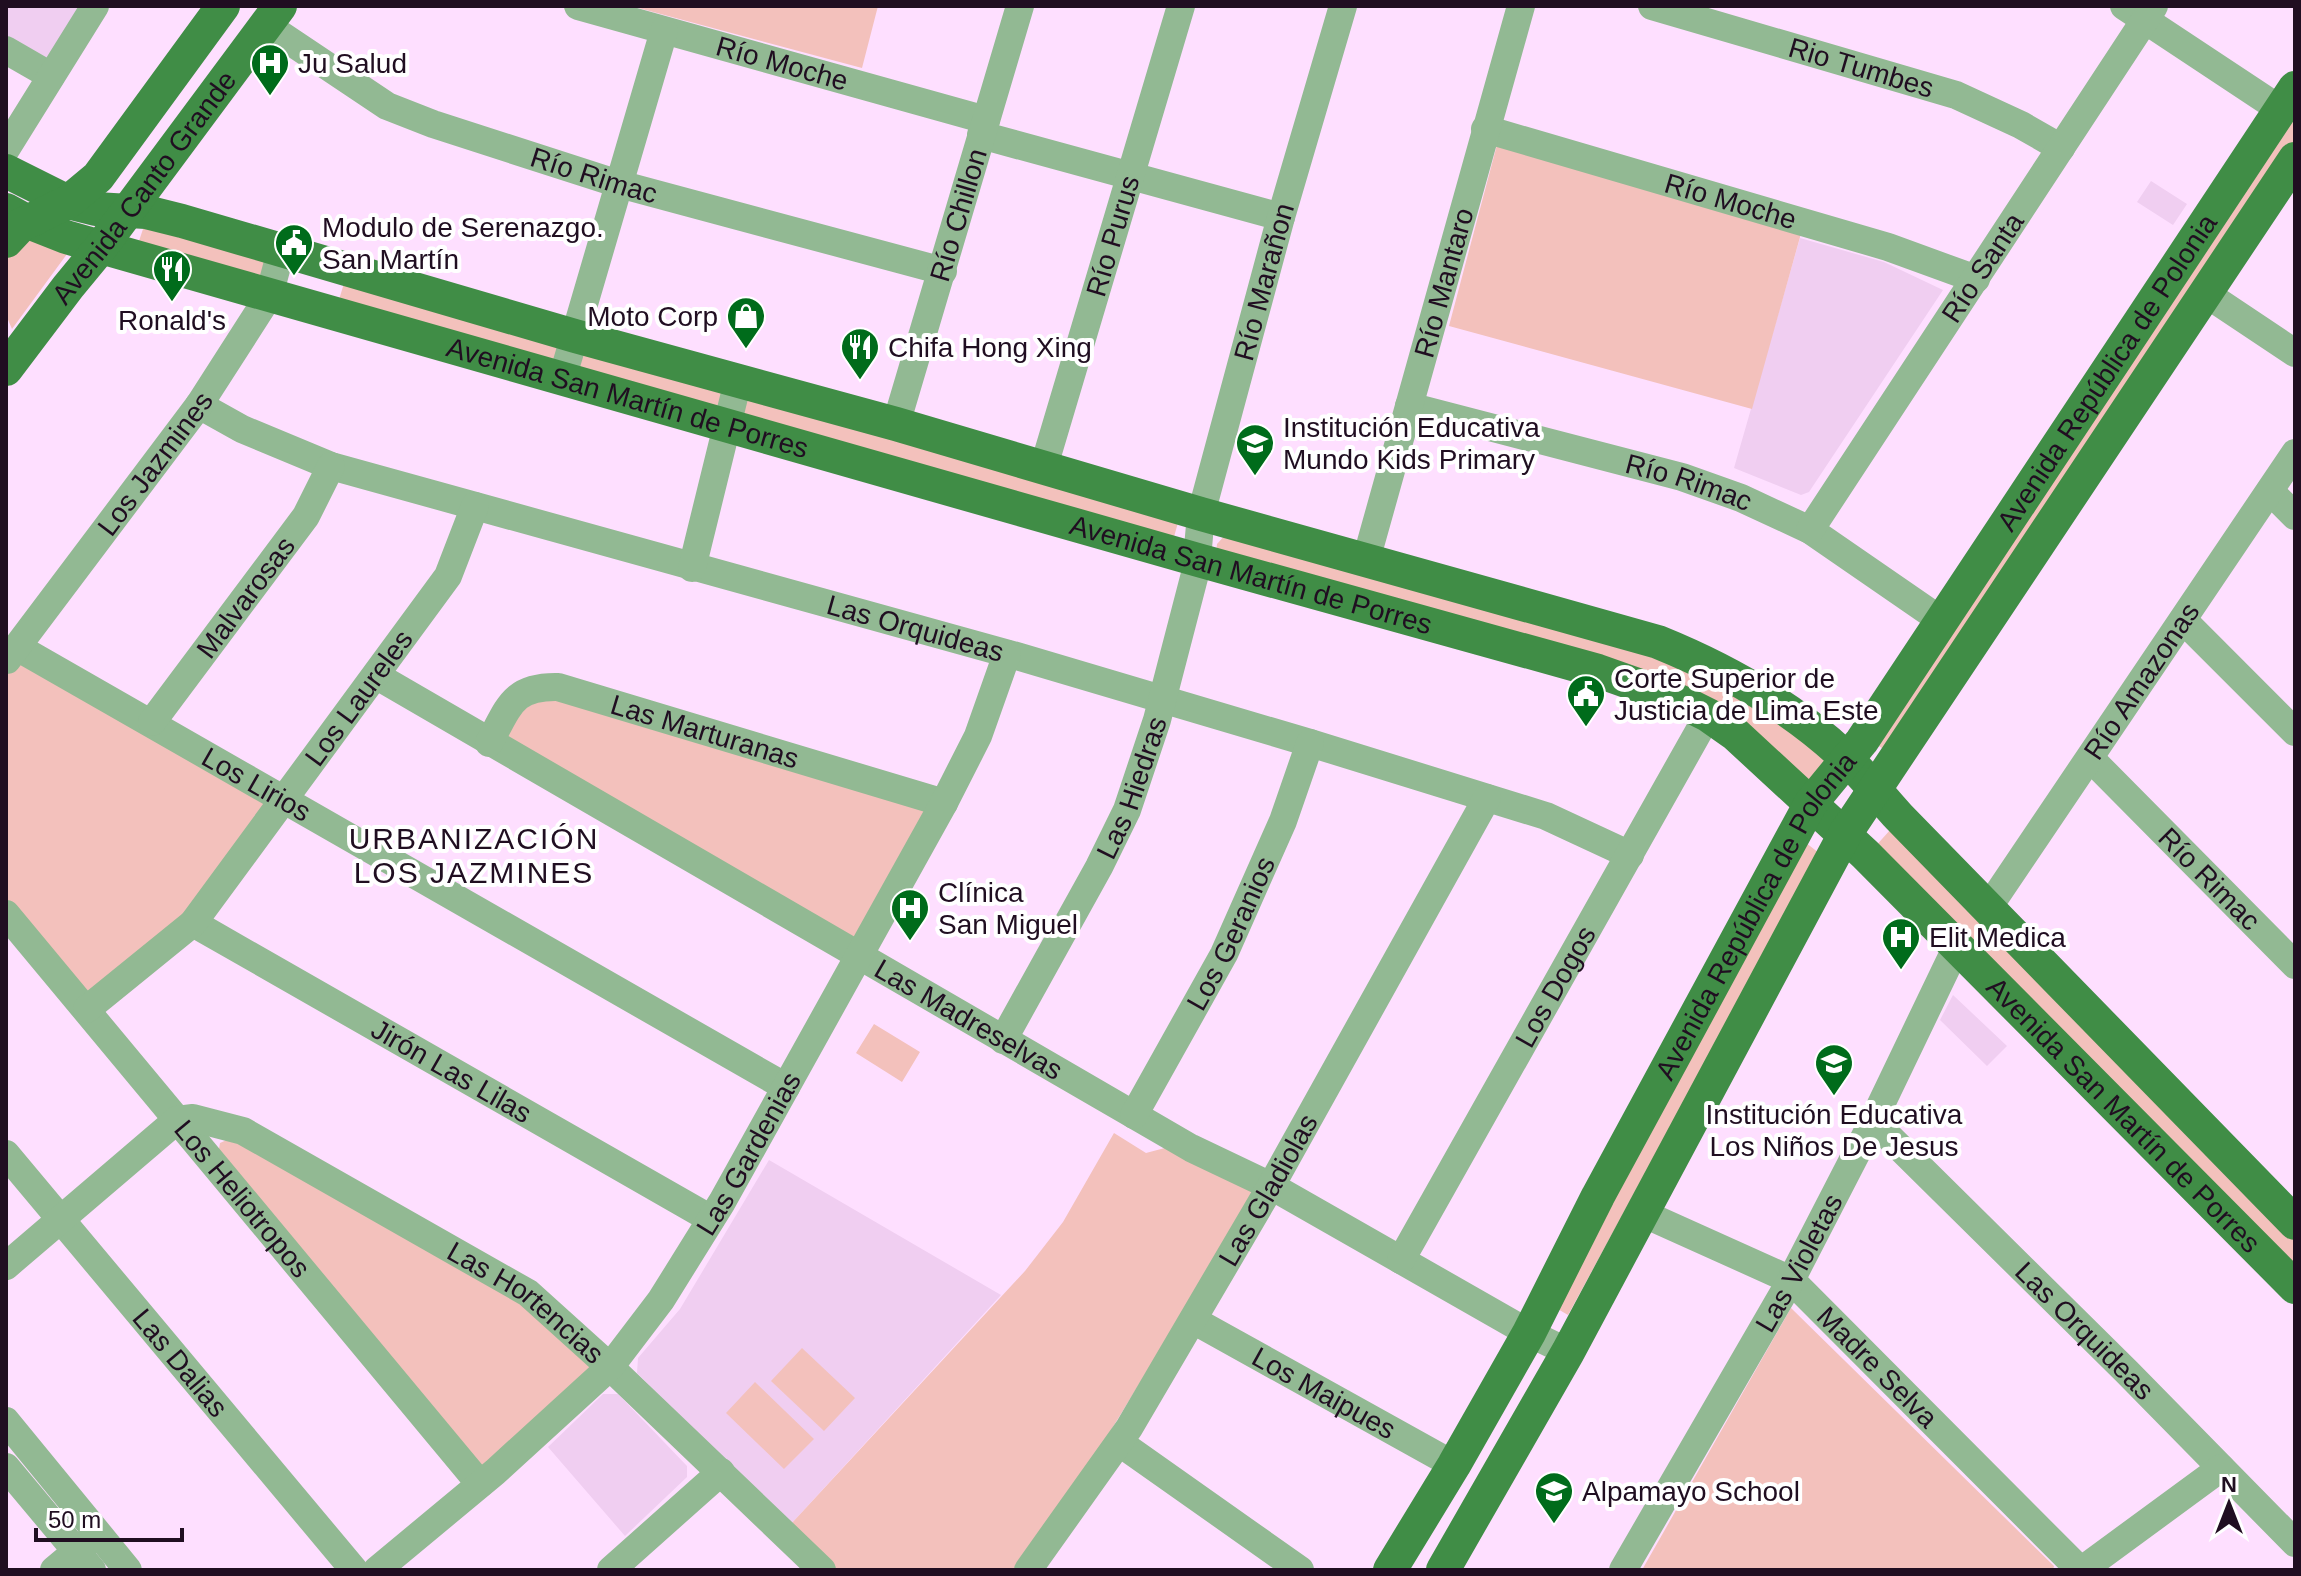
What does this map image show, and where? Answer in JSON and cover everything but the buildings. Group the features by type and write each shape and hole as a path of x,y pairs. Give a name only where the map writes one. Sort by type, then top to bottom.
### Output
{"main road":[{"name":"Avenida Canto Grande","path":"13,224 68,202 98,177 213,9"},
{"name":"Avenida Canto Grande","path":"9,354 101,247 273,16"},
{"name":"Avenida República de Polonia","path":"1390,1570 1529,1333 1598,1196 1811,803 1862,741 2288,99"},
{"name":"Avenida República de Polonia","path":"1443,1570 1568,1352 1845,834 2295,159"},
{"name":"Avenida San Martín de Porres","path":"6,171 68,202 182,221 575,336 896,424 1201,514 1658,642 1701,659 1741,680 1785,709 1846,758 2295,1223"},
{"name":"Avenida San Martín de Porres","path":"13,224 1598,671 1663,694 1708,715 1735,734 1845,834 2295,1287"}],"street":[{"path":"6,149 95,6"},
{"name":"Río Moche","path":"578,6 1132,175 1281,217"},
{"name":"Río Chillon","path":"896,424 1020,6"},
{"name":"Río Purus","path":"1044,466 1181,6"},
{"name":"Río Marañon","path":"1198,560 1201,514 1281,217 1343,6"},
{"name":"Río Mantaro","path":"1366,560 1521,6"},
{"name":"Rio Tumbes","path":"1652,6 1956,95 2021,125 2061,148"},
{"path":"2141,10 2288,99"},
{"name":"Río Santa","path":"1810,530 2061,148 2141,10"},
{"name":"Río Rimac","path":"273,16 387,106 433,124 619,184 943,271"},
{"path":"562,379 664,31"},
{"path":"6,50 51,76"},
{"name":"Río Moche","path":"1485,129 1888,247 1976,279"},
{"name":"Los Jazmines","path":"12,655 199,405 269,296 281,251"},
{"path":"2205,293 2295,353"},
{"path":"692,568 738,381"},
{"name":"Las Orquideas","path":"199,405 242,429 331,466 1007,654 1310,743 1546,816 1630,855"},
{"name":"Río Rimac","path":"1409,406 1682,477 1741,498 1810,530 1942,621"},
{"name":"Río Amazonas","path":"1988,908 2295,453"},
{"name":"Malvarosas","path":"152,722 306,516 331,466"},
{"path":"2270,491 2295,516"},
{"name":"Los Laureles","path":"87,1009 193,923 448,576 475,506"},
{"name":"Las Hiedras","path":"1003,1040 1099,867 1127,810 1163,699 1198,560"},
{"path":"2183,620 2295,732"},
{"name":"Las Gardenias","path":"377,1570 480,1484 610,1367 661,1300 711,1219 944,803 978,736 1007,654"},
{"name":"Los Lirios","path":"12,655 152,722 786,1087"},
{"name":"Las Madreselvas","path":"377,676 1191,1148 1271,1186 1529,1333 1568,1352"},
{"name":"Las Marturanas","path":"489,743 520,693 542,687 558,687 944,803"},
{"name":"Los Dogos","path":"1401,1260 1708,715"},
{"name":"Los Geranios","path":"1134,1115 1224,954 1283,821 1310,743"},
{"name":"Río Rimac","path":"2090,758 2295,965"},
{"name":"Las Gladiolas","path":"1028,1570 1120,1443 1271,1186 1487,798"},
{"name":"Los Heliotropos","path":"6,914 480,1484"},
{"name":"Jirón Las Lilas","path":"193,923 711,1219"},
{"name":"Las Violetas","path":"1623,1570 1791,1280 1873,1121 1957,946"},
{"name":"Las Hortencias","path":"177,1120 193,1118 243,1131 528,1293 822,1570"},
{"path":"6,1266 177,1120"},
{"name":"Las Orquideas","path":"1873,1121 2295,1543"},
{"name":"Las Dalias","path":"6,1154 354,1570"},
{"name":"Madre Selva","path":"1642,1213 1791,1280 2081,1570"},
{"name":"Los Maipues","path":"1193,1320 1454,1465"},
{"path":"6,1421 89,1552"},
{"path":"1120,1443 1300,1570"},
{"path":"6,1467 89,1552 128,1570"},
{"path":"2081,1570 2221,1468"},
{"path":"611,1570 721,1472"},
{"path":"54,1570 89,1552"}],"shaded area":[{"path":"6,6 93,6 51,69 6,40"},
{"path":"631,6 878,6 862,68"},
{"path":"2295,111 2295,145 1888,752 1871,741"},
{"path":"1498,141 1802,230 1752,409 1449,326"},
{"path":"2151,181 2187,204 2173,225 2137,202"},
{"path":"145,223 266,258 262,279 137,247"},
{"path":"22,230 67,254 12,329 6,315 6,248"},
{"path":"1800,238 1884,262 1943,290 1809,492 1801,495 1734,468"},
{"path":"345,280 724,392 721,411 338,303"},
{"path":"744,396 1179,519 1172,544 740,422"},
{"path":"1227,533 1617,645 1708,677 1827,757 1807,784 1751,739 1216,555 1217,544"},
{"path":"23,661 263,799 266,811 186,912 93,997 6,905 6,671"},
{"path":"547,695 932,811 860,942 502,741 504,722"},
{"path":"1891,829 2295,1237 2295,1275 1873,849"},
{"path":"1801,839 1819,853 1568,1315 1551,1305"},
{"path":"1953,995 2007,1046 1987,1066 1940,1020"},
{"path":"874,1024 920,1052 902,1082 856,1053"},
{"path":"1114,1133 1146,1153 1176,1145 1258,1189 1108,1435 1017,1570 837,1570 791,1524 1025,1271 1063,1222"},
{"path":"240,1134 524,1300 596,1368 484,1470 218,1155 220,1143"},
{"path":"769,1160 1001,1295 791,1524 637,1373 638,1358 680,1309"},
{"path":"1791,1308 2054,1566 2053,1570 1642,1570"},
{"path":"802,1348 855,1398 824,1431 771,1381"},
{"path":"755,1382 814,1439 784,1469 726,1413"},
{"path":"603,1394 618,1394 687,1466 687,1477 625,1536 548,1447"}],"place":[{"name":"Ju Salud","path":"270,97"},
{"name":"Modulo de Serenazgo. San Martín","path":"294,277"},
{"name":"Ronald's","path":"172,303"},
{"name":"Moto Corp","path":"746,350"},
{"name":"Chifa Hong Xing","path":"860,381"},
{"name":"Institución Educativa Mundo Kids Primary","path":"1255,477"},
{"name":"Corte Superior de Justicia de Lima Este","path":"1586,728"},
{"name":"Clínica San Miguel","path":"910,942"},
{"name":"Elit Medica","path":"1901,971"},
{"name":"Institución Educativa Los Niños De Jesus","path":"1834,1097"},
{"name":"Alpamayo School","path":"1554,1525"}],"district":[{"name":"URBANIZACIÓN LOS JAZMINES","path":"474,855"}]}
